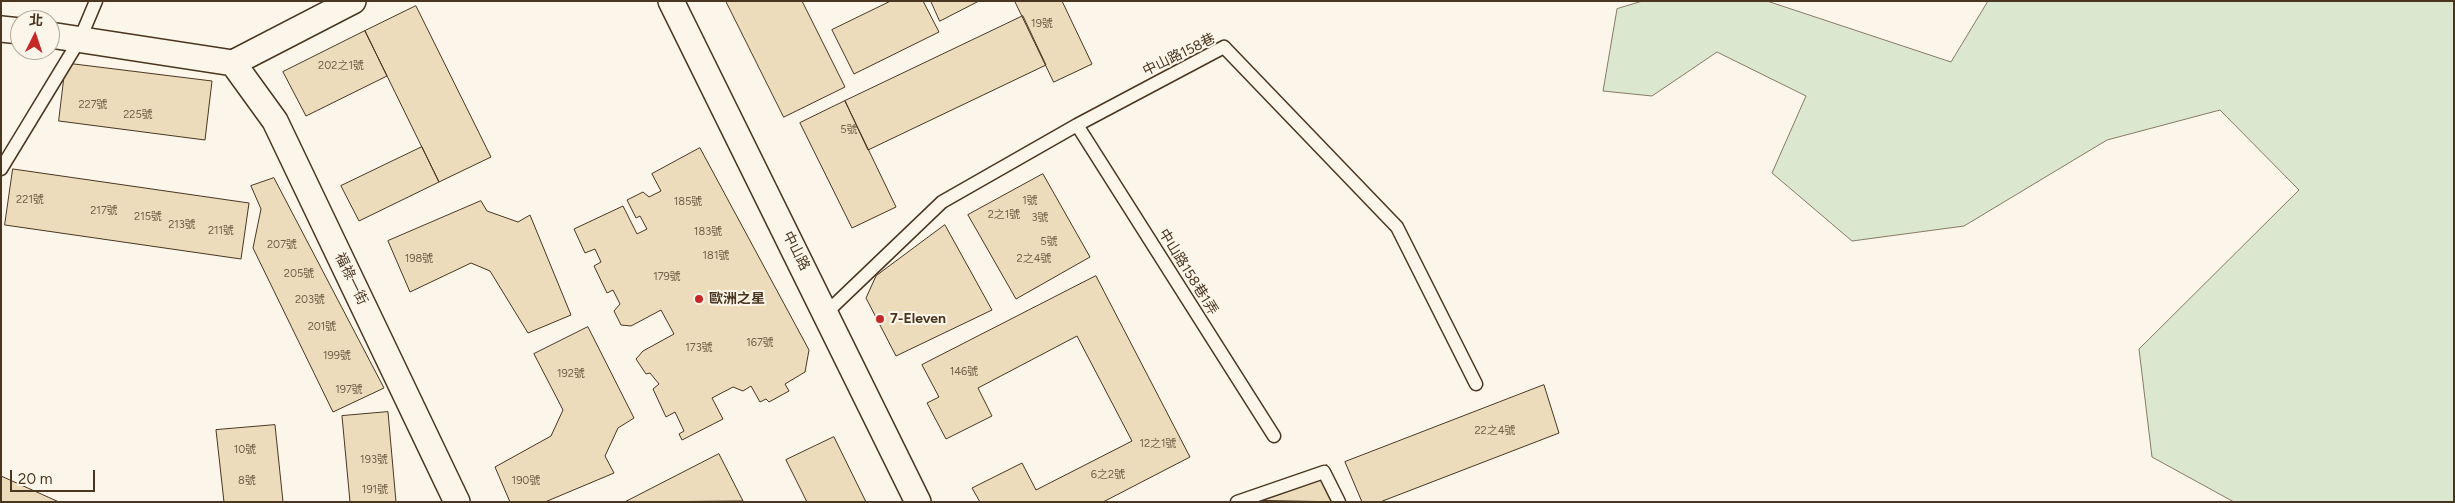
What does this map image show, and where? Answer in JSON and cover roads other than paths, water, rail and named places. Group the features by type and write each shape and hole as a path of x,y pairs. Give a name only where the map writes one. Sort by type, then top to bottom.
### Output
{"street":[{"path":"60,36 233,64 353,1"},
{"name":"中山路","path":"671,1 918,502"},
{"name":"福祿一街","path":"233,64 275,121 456,502"}],"lane":[{"path":"1,169 80,38 96,1"},
{"name":"中山路158巷","path":"826,313 942,202 1077,125 1224,47 1397,227 1476,384"},
{"name":"中山路158巷1弄","path":"1077,125 1274,436"},
{"path":"1237,502 1324,472 1339,502"}],"place":[{"name":"歐洲之星","path":"699,299"},
{"name":"7-Eleven","path":"880,319"}]}
